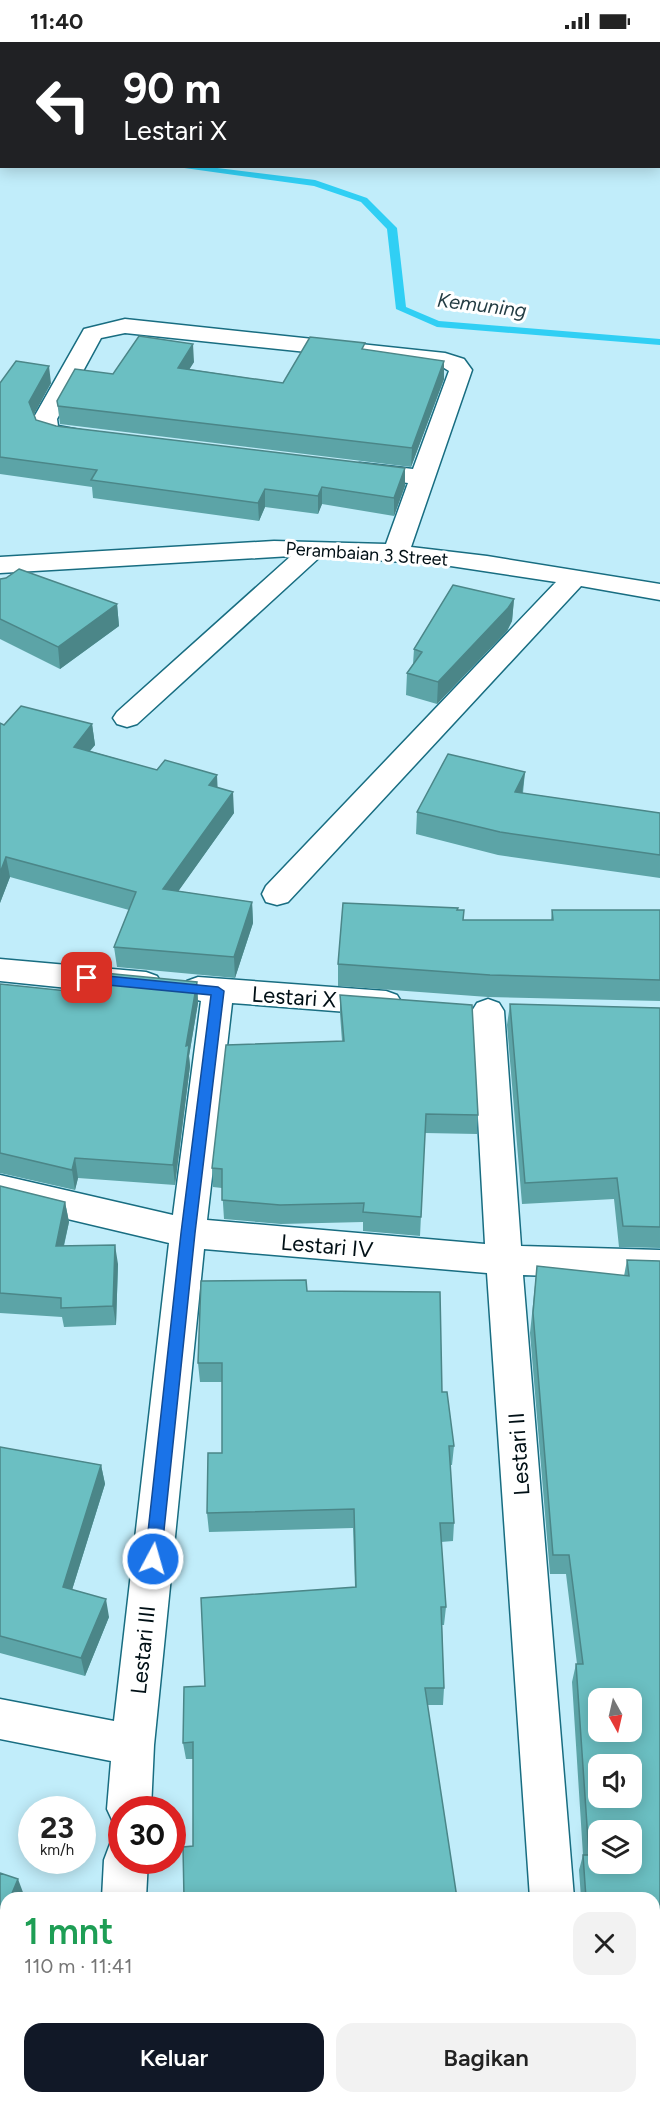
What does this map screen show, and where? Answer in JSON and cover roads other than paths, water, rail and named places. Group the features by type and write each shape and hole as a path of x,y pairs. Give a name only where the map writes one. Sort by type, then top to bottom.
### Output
{"street":[{"path":"103,440 59,434 47,430 45,419 92,334 107,328 125,326 445,360 456,364 462,370 396,554"},
{"path":"340,468 423,478"},
{"name":"Perambaian 3 Street","path":"0,565 267,548 315,548 396,554 660,592"},
{"path":"127,718 315,548"},
{"path":"0,592 36,564"},
{"path":"277,894 575,578"},
{"name":"Lestari X","path":"0,970 218,991 418,1006"},
{"name":"Lestari III","path":"130,1796 133,1745 188,1233 218,991"},
{"name":"Lestari II","path":"492,1010 504,1260 552,1892"},
{"name":"Lestari IV","path":"0,1189 188,1233 504,1260 660,1265"},
{"path":"0,1719 133,1745"},
{"path":"124,1892 125,1874"}],"waterway":[{"name":"Kemuning","path":"191,168 315,183 364,200 392,228 401,309 437,324 660,342"}]}
